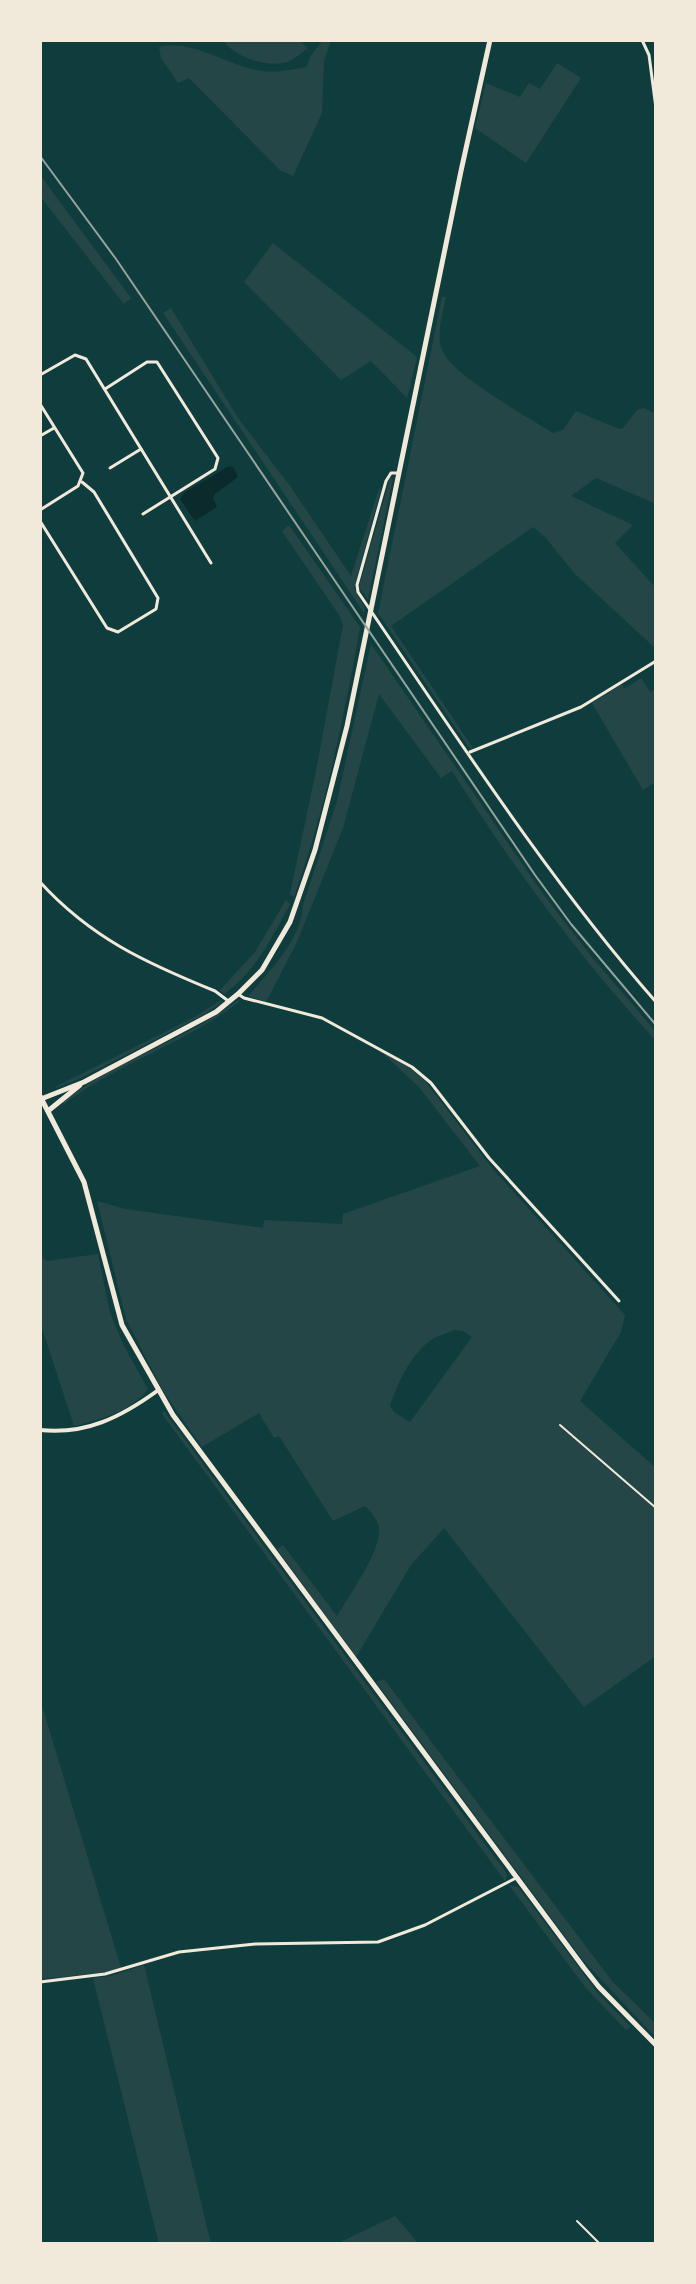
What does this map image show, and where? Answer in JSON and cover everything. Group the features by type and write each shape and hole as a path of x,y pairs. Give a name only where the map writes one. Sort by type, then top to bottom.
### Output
{"main road":[{"path":"490,40 457,186 363,653 330,799 298,902 273,954 228,1002 202,1020 84,1082 41,1098 87,1190 122,1325 157,1391 333,1633 599,1987 656,2045"},
{"path":"48,1111 84,1082"}],"street":[{"path":"642,40 649,55 656,108"},
{"path":"40,375 70,357 80,355 86,359 211,563"},
{"path":"105,389 149,362 159,364 218,461 215,469 143,514"},
{"path":"40,404 83,473 82,482 40,510"},
{"path":"40,436 54,428"},
{"path":"110,468 141,449"},
{"path":"400,473 390,474 386,481 357,585 358,592 551,871 622,964 656,1002"},
{"path":"40,521 107,628 118,632 156,609 158,598 94,492 82,482"},
{"path":"468,752 581,707 656,661"},
{"path":"40,882 70,913 98,935 126,952 215,991 228,1002"},
{"path":"238,994 322,1018 412,1067 431,1083 489,1158 619,1301"},
{"path":"40,1430 74,1430 111,1421 157,1391"},
{"path":"40,1982 105,1974 179,1952 255,1944 378,1942 425,1925 516,1878"}],"path":[{"path":"560,1425 656,1508"},
{"path":"577,2221 600,2244"}],"shaded area":[{"path":"223,40 299,40 308,48 290,61 270,63 243,56"},
{"path":"323,40 331,40 324,61 322,113 293,176 280,170 189,78 178,83 161,58 159,47 186,47 250,68 274,72 307,67 310,57"},
{"path":"557,63 581,78 526,163 475,128 486,83 520,97 529,83 540,89"},
{"path":"40,175 131,298 124,304 40,196"},
{"path":"273,243 417,357 407,398 371,361 341,380 244,282"},
{"path":"442,297 446,297 440,339 443,352 450,362 493,396 553,433 563,430 576,411 619,429 637,410 644,408 656,414 656,504 596,478 571,496 633,525 615,543 656,588 656,649 575,574 533,527 391,626 473,748 470,749 378,613"},
{"path":"171,308 238,418 290,486 351,576 381,489 354,588 365,608 364,613 163,313"},
{"path":"229,466 234,468 238,477 215,494 213,498 217,507 195,521 180,499 185,492"},
{"path":"390,478 393,479 368,600 359,587"},
{"path":"289,525 360,627 333,764 294,897 290,894 343,625 282,531"},
{"path":"371,644 543,894 656,1032 656,1041 600,977 548,910 498,842 452,771 441,778 379,694 343,828 297,942 266,1002 249,996 283,954 297,931 337,801"},
{"path":"641,678 650,692 656,689 656,782 643,790 592,703 622,684 624,689"},
{"path":"286,900 290,904 262,953 245,976 224,994 220,990 255,952"},
{"path":"221,1000 205,1014 83,1077 55,1087 193,1018"},
{"path":"238,1000 219,1016 64,1104 105,1074 195,1028"},
{"path":"379,1050 425,1081 492,1168 625,1315 621,1332 580,1401 656,1468 656,1656 584,1707 444,1528 411,1565 356,1657 277,1549 283,1545 337,1616 375,1548 379,1528 374,1516 365,1506 333,1521 279,1436 274,1438 259,1413 202,1447 163,1391 126,1319 97,1201 125,1209 263,1228 264,1220 342,1224 343,1214 480,1166 419,1087","holes":["454,1330 472,1337 410,1422 394,1412 390,1406 393,1397 417,1353 436,1337"]},
{"path":"98,1254 110,1313 148,1389 124,1409 74,1426 40,1322 40,1257 47,1261"},
{"path":"164,1411 507,1874 505,1881 162,1414"},
{"path":"384,1679 612,1981 656,2024 656,2038 582,1959 376,1682"},
{"path":"40,1699 121,1968 103,1973 40,1979"},
{"path":"509,1885 518,1887 597,1992 631,2027 626,2030 585,1987"},
{"path":"144,1965 211,2244 159,2244 93,1978 111,1976"},
{"path":"395,2216 419,2244 336,2244"}],"railway":[{"path":"40,156 116,259 535,875 571,924 656,1025"}]}
